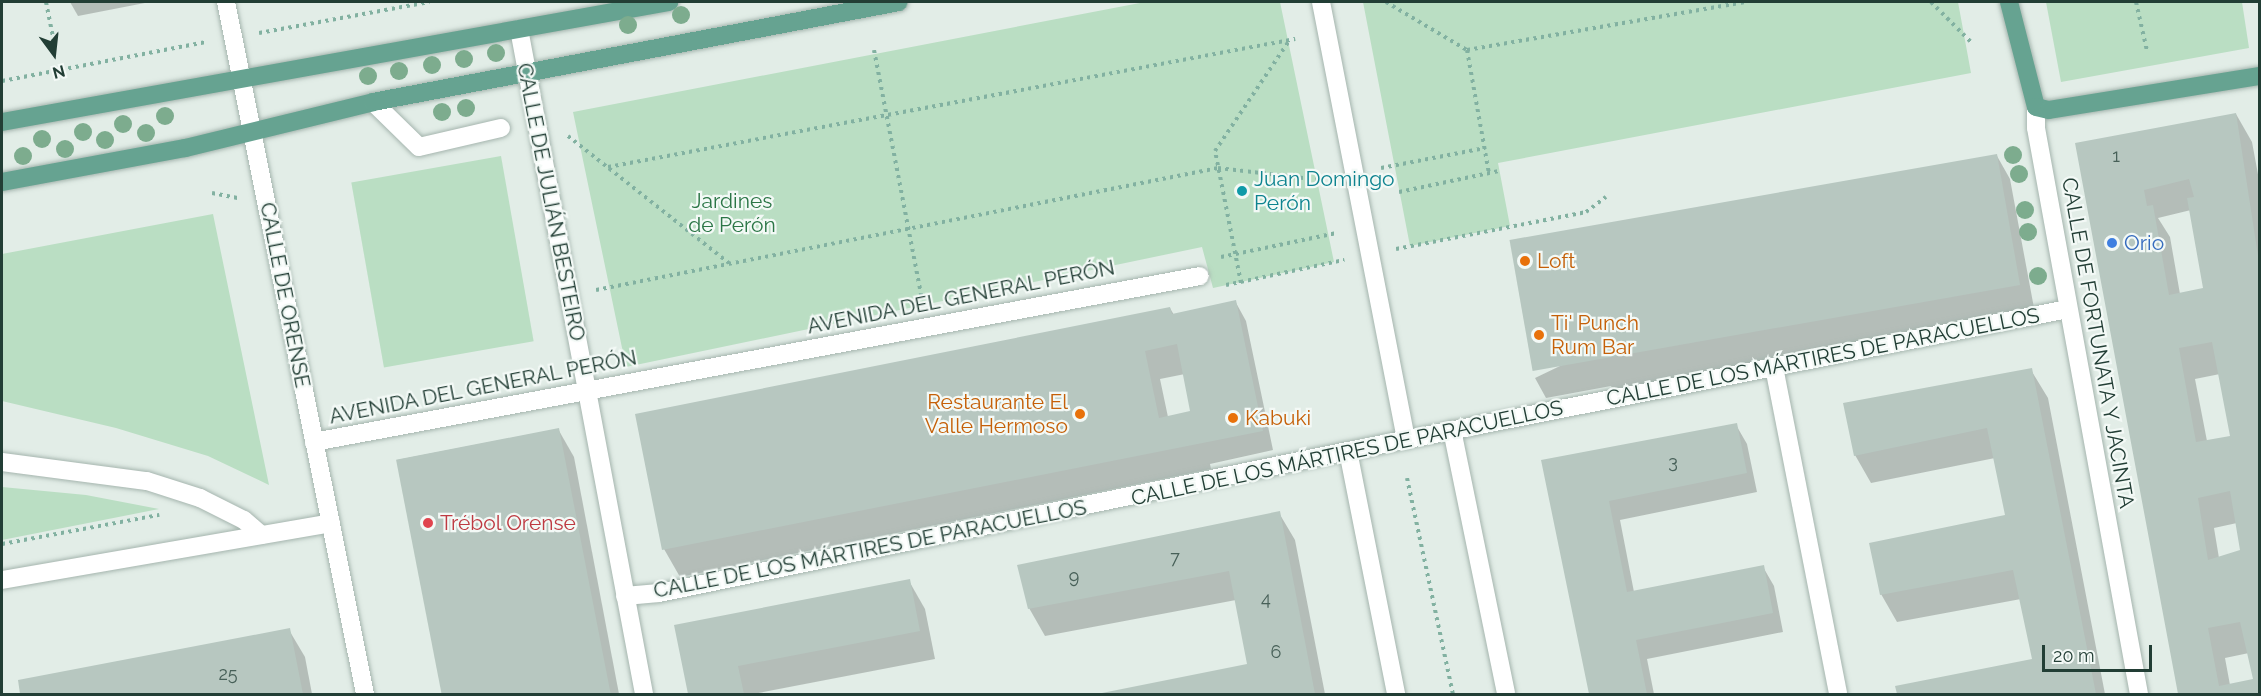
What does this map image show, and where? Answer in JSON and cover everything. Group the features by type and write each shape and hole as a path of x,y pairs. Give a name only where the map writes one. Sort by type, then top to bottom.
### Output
{"main road":[{"path":"2,122 239,77 519,29 599,8 669,2"},
{"path":"2,183 185,148 373,102 526,71 899,2"},
{"name":"CALLE DE FORTUNATA Y JACINTA","path":"2009,2 2036,106"},
{"path":"2036,106 2049,110 2259,76"}],"street":[{"name":"CALLE DE ORENSE","path":"226,2 239,77 252,131 365,694"},
{"path":"1321,2 1406,440"},
{"name":"CALLE DE JULIÁN BESTEIRO","path":"519,29 644,694"},
{"path":"373,102 419,147 501,128"},
{"name":"CALLE DE FORTUNATA Y JACINTA","path":"2036,106 2036,128 2139,694"},
{"name":"AVENIDA DEL GENERAL PERÓN","path":"314,442 1200,276"},
{"name":"CALLE DE LOS MÁRTIRES DE PARACUELLOS","path":"626,597 659,593 1452,430 2068,309"},
{"path":"1774,367 1838,694"},
{"path":"1452,430 1506,694"},
{"path":"1348,451 1396,694"},
{"path":"2,462 147,482 200,498 244,520 261,535"},
{"path":"2,580 331,523"}],"path":[{"path":"46,2 55,47"},
{"path":"1386,2 1467,50 1744,2"},
{"path":"1931,2 1973,44"},
{"path":"2136,2 2147,51"},
{"path":"608,167 1295,39"},
{"path":"1241,283 1215,151 1289,40"},
{"path":"874,50 923,306"},
{"path":"1467,50 1489,173"},
{"path":"559,128 729,264"},
{"path":"1380,168 1485,148"},
{"path":"592,291 1218,168 1328,181"},
{"path":"1399,192 1499,171"},
{"path":"1200,276 1212,288 1241,283 1370,254 1586,212 1606,197"},
{"path":"1215,258 1339,233"},
{"path":"1407,478 1453,694"},
{"path":"2,544 166,513"}],"green space":[{"name":"Jardines de Perón","path":"1145,2 1280,2 1334,262 1213,288 1202,247 626,367 573,112"},
{"path":"1363,2 1958,2 1971,73 1498,163 1510,226 1410,246"},
{"path":"2046,2 2242,2 2249,48 2061,82"},
{"path":"501,156 534,341 384,368 351,182"},
{"path":"213,214 269,485 208,456 116,428 2,401 2,254"},
{"path":"2,487 86,495 159,509 2,540"}],"building":[{"path":"2236,113 2259,262 2259,694 2178,694 2075,143","holes":["2189,179 2194,197 2187,198 2203,288 2169,295 2153,205 2147,206 2144,190","2212,342 2230,436 2196,442 2179,348","2230,491 2240,550 2208,560 2198,498","2240,622 2253,679 2219,686 2208,628"]},
{"path":"1997,154 2020,285 1533,371 1510,240"},
{"path":"1236,300 1263,431 662,550 635,414 1170,307 1172,314","holes":["1177,344 1190,411 1159,418 1145,351"]},
{"path":"2032,368 2096,694 1897,694 1895,686 2032,659 2013,570 1880,595 1869,543 2005,515 1987,428 1854,456 1843,403"},
{"path":"1737,423 1747,473 1609,501 1627,592 1764,565 1773,613 1636,640 1647,694 1589,694 1541,460"},
{"path":"559,428 611,694 442,694 396,460"},
{"path":"1280,511 1315,694 1097,694 1247,664 1229,571 1028,609 1017,565"},
{"path":"910,579 920,631 738,666 744,694 688,694 674,625"},
{"path":"290,628 303,694 20,694 18,680"}],"place":[{"name":"Juan Domingo Perón","path":"1242,191"},
{"name":"Orio","path":"2112,243"},
{"name":"Loft","path":"1525,261"},
{"name":"Ti' Punch Rum Bar","path":"1539,335"},
{"name":"Restaurante El Valle Hermoso","path":"1080,414"},
{"name":"Kabuki","path":"1233,418"},
{"name":"Trébol Orense","path":"428,523"}]}
